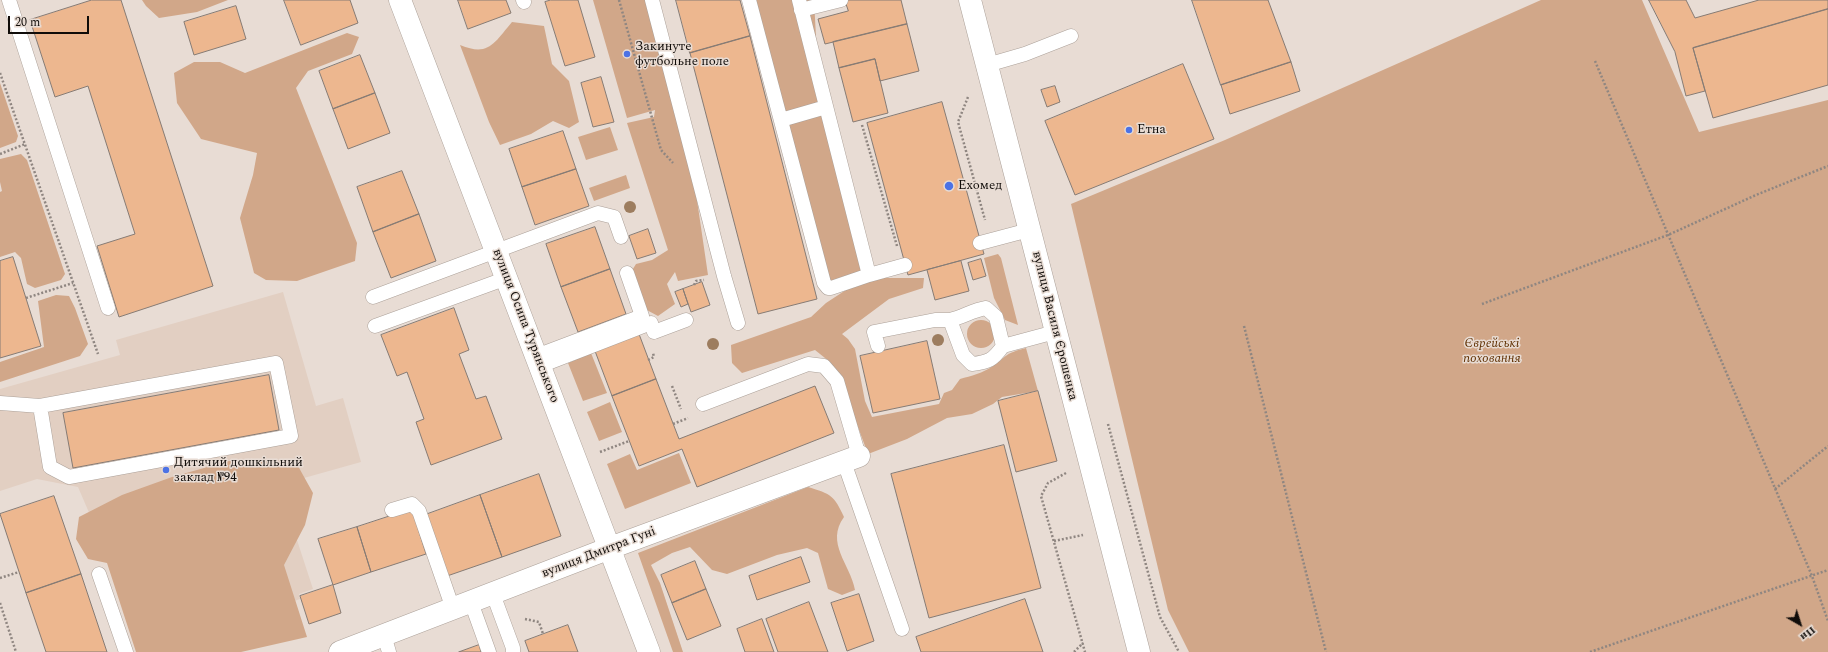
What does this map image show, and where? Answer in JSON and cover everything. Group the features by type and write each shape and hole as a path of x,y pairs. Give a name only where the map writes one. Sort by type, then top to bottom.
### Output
{"street":[{"name":"вулиця Осипа Турянського","path":"400,0 649,652"},
{"name":"вулиця Василя Єрошенка","path":"970,0 1139,652"},
{"name":"вулиця Дмитра Гуні","path":"340,652 378,645 462,605 610,548 852,459"}],"lane":[{"path":"9,0 108,308"},
{"path":"652,0 738,323"},
{"path":"748,0 824,283 828,288 831,288 869,275 904,266"},
{"path":"841,0 800,5 869,275"},
{"path":"987,65 1025,54 1071,36"},
{"path":"781,120 826,107"},
{"path":"373,297 598,213 614,217 621,237"},
{"path":"980,243 1029,230"},
{"path":"538,361 642,316 627,273"},
{"path":"375,326 507,278"},
{"path":"878,346 874,332 935,320 950,320 963,317 975,310 986,308 996,317 1003,346"},
{"path":"538,361 651,323 654,332 686,320"},
{"path":"950,320 963,355 972,364 984,363 995,358 1003,346 1055,332"},
{"path":"0,403 40,406 276,363 291,436 69,477 50,467 40,406"},
{"path":"703,404 808,364 824,366 837,381 852,459 902,629"},
{"path":"392,510 412,504 419,511 462,605 489,652"},
{"path":"99,574 126,652"},
{"path":"493,594 513,648 513,652"}],"path":[{"path":"619,0 661,150 671,162 696,168"},
{"path":"1595,61 1812,576 1828,621"},
{"path":"0,73 98,354"},
{"path":"862,125 904,266"},
{"path":"0,154 25,144"},
{"path":"1482,304 1668,235 1756,195 1828,166"},
{"path":"879,185 884,184"},
{"path":"26,298 73,283"},
{"path":"1244,326 1326,652"},
{"path":"672,386 682,411"},
{"path":"673,424 691,416 687,414"},
{"path":"597,453 629,441"},
{"path":"1775,489 1828,446"},
{"path":"1069,471 1048,483 1041,496 1085,652"},
{"path":"1054,542 1086,535"},
{"path":"1590,652 1828,570"},
{"path":"0,578 19,572"},
{"path":"0,603 16,652"},
{"path":"520,616 525,619 539,622 543,634"},
{"path":"1074,652 1083,643"}],"shaded area":[{"name":"Дитячий дошкільний заклад №94","path":"283,292 316,406 343,398 361,462 279,485 313,589 299,594 300,599 149,652 78,487 37,479 0,491 0,389 120,355 116,340"}],"green space":[{"path":"142,0 228,0 197,12 159,18 146,6"},
{"path":"593,0 650,0 688,139 708,275 678,281 675,272 667,284 675,304 658,316 643,308 631,272 636,264 652,260 668,250 627,123 654,117 655,110 627,118"},
{"path":"750,0 814,0 817,55 869,275 831,288"},
{"name":"Єврейські поховання","path":"1541,0 1642,0 1699,132 1828,100 1828,652 1189,652 1168,610 1071,204 1225,140"},
{"path":"512,22 544,26 552,64 569,81 579,122 569,128 553,121 531,134 500,145 489,122 460,45 470,48 484,49 495,42"},
{"path":"347,33 359,37 352,54 308,71 296,88 357,243 355,261 297,281 266,280 254,273 240,218 253,175 257,153 201,139 177,103 174,73 194,62 220,62 245,73"},
{"path":"0,83 18,136 16,142 0,148"},
{"path":"610,127 618,150 586,160 578,137"},
{"path":"21,154 27,160 65,274 61,280 35,288 27,284 21,258 15,252 0,257 0,192 2,191 0,182 0,159"},
{"path":"626,175 630,188 594,201 589,188"},
{"path":"998,254 1001,258 1018,325 1005,320 994,298 984,258"},
{"path":"884,278 924,278 923,288 889,299 842,334 848,339 855,349 865,401 872,417 939,404 944,393 952,390 960,379 985,371 1011,353 1026,348 1038,391 1002,397 993,404 972,414 947,418 907,439 868,454 837,371 815,350 742,373 732,363 731,345 811,317 826,303 852,286"},
{"path":"56,295 69,296 88,344 80,356 0,382 0,362 44,347 38,301"},
{"path":"981,320 991,324 995,334 991,344 981,348 971,344 967,334 971,324"},
{"path":"591,353 607,393 583,401 568,363"},
{"path":"610,402 622,432 599,441 587,412"},
{"path":"679,453 691,483 625,509 607,464 630,454 637,470"},
{"path":"273,459 298,466 313,493 305,525 284,565 307,637 241,652 136,652 107,563 88,559 76,539 79,517 122,495 172,477 229,461"},
{"path":"808,487 831,496 844,517 839,527 837,536 838,545 840,554 855,590 842,595 828,589 818,553 807,548 777,555 727,574 712,570 690,547 672,553 651,565 660,583 683,652 673,652 638,553"}],"building":[{"path":"92,0 121,0 213,286 119,317 97,246 135,234 88,86 55,97 30,20"},
{"path":"284,0 350,0 358,23 301,45"},
{"path":"458,0 506,0 511,13 468,29"},
{"path":"551,0 578,0 595,57 565,66 545,2"},
{"path":"676,0 740,0 750,36 690,53"},
{"path":"845,0 901,0 907,24 825,44 818,19 848,11"},
{"path":"1192,0 1268,0 1291,62 1221,85"},
{"path":"1649,0 1686,0 1695,18 1759,0 1828,0 1828,9 1693,48 1705,91 1686,96 1675,52"},
{"path":"236,6 246,39 194,55 184,22"},
{"path":"1828,9 1828,85 1713,118 1693,48"},
{"path":"907,24 919,71 880,81 875,59 839,68 833,42"},
{"path":"750,36 817,299 758,314 690,53"},
{"path":"360,55 375,93 333,109 319,71"},
{"path":"875,59 888,113 853,122 839,68"},
{"path":"1291,62 1300,91 1230,114 1221,85"},
{"name":"Етна","path":"1183,64 1214,139 1075,195 1045,121"},
{"path":"601,77 614,122 593,127 581,83"},
{"path":"1055,86 1060,102 1047,107 1041,90"},
{"path":"375,93 390,133 348,149 333,109"},
{"path":"942,102 984,254 908,275 867,123"},
{"path":"563,131 576,169 522,187 509,149"},
{"path":"576,169 589,206 535,225 522,187"},
{"path":"402,171 419,214 373,232 357,187"},
{"path":"419,214 436,261 391,278 373,232"},
{"path":"595,227 610,269 561,287 546,244"},
{"path":"648,229 656,253 637,259 629,236"},
{"path":"13,257 41,346 0,358 0,261"},
{"path":"981,259 986,276 973,280 968,263"},
{"path":"961,261 969,291 935,300 927,270"},
{"path":"610,269 626,314 578,332 561,287"},
{"path":"702,282 710,305 691,312 683,289"},
{"path":"683,289 688,304 681,307 675,292"},
{"path":"454,308 469,350 459,354 476,399 486,396 502,439 431,465 416,422 424,419 407,372 397,376 381,335"},
{"path":"639,334 656,379 612,396 595,351"},
{"path":"927,341 940,399 873,413 860,356"},
{"path":"269,375 279,430 73,468 63,413"},
{"path":"656,379 679,439 815,386 834,433 697,487 682,449 639,466 612,396"},
{"path":"1038,391 1057,461 1016,472 998,401"},
{"path":"1004,445 1041,588 929,618 891,474"},
{"path":"539,474 561,536 502,557 480,495"},
{"path":"480,495 502,557 447,576 425,515"},
{"path":"54,496 81,574 26,593 0,514"},
{"path":"412,509 426,554 371,572 357,527"},
{"path":"357,527 371,572 333,585 318,539"},
{"path":"801,557 810,582 757,600 749,576"},
{"path":"695,561 706,589 672,603 661,575"},
{"path":"81,574 107,652 46,652 26,593"},
{"path":"333,585 341,613 309,624 300,596"},
{"path":"706,589 721,626 687,640 672,603"},
{"path":"859,594 874,641 847,651 831,603"},
{"path":"1025,599 1043,652 921,652 916,637"},
{"path":"809,602 828,652 778,652 766,619"},
{"path":"762,619 774,652 745,652 737,629"},
{"path":"568,625 578,652 529,652 525,641"},
{"path":"479,645 481,652 459,652"}],"place":[{"name":"Закинуте футбольне поле","path":"627,54"},
{"name":"Етна","path":"1129,130"},
{"name":"Ехомед","path":"949,186"},
{"name":"Дитячий дошкільний заклад №94","path":"166,470"}]}
